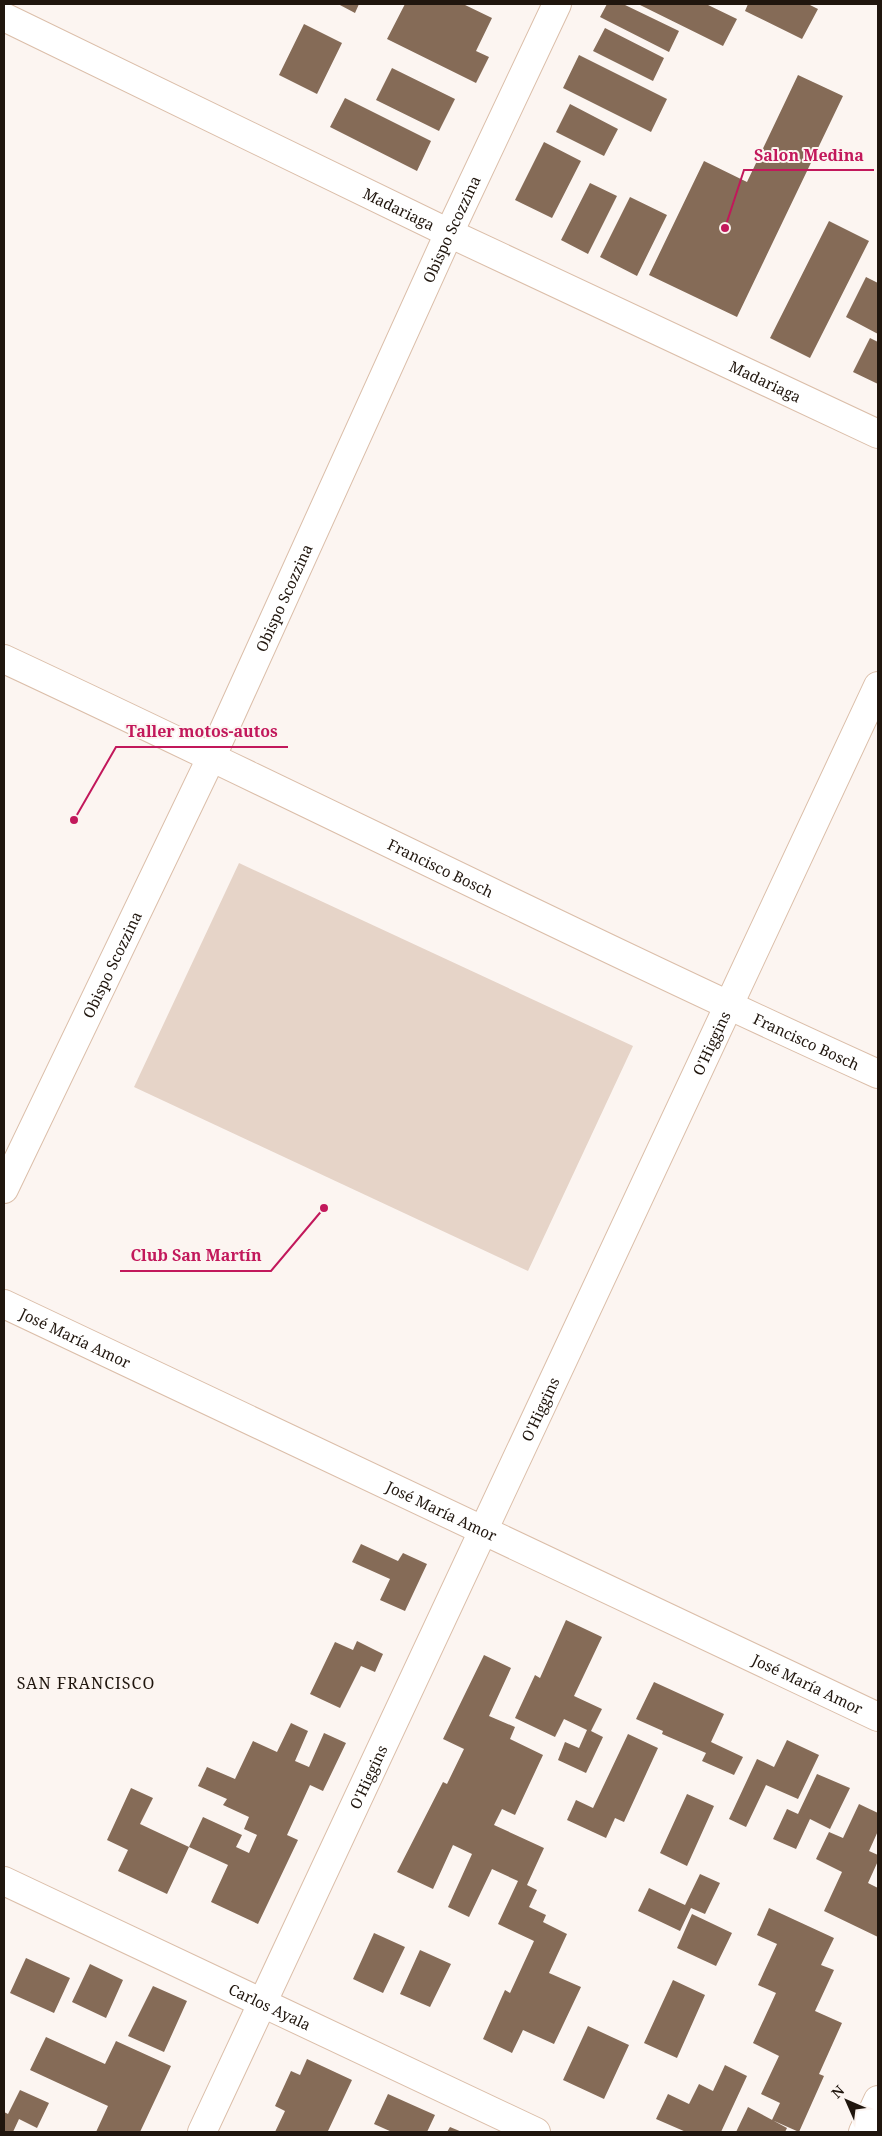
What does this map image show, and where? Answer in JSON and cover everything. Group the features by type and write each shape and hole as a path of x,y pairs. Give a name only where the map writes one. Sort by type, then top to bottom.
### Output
{"street":[{"name":"Obispo Scozzina","path":"4,1189 212,756 449,233 557,4"},
{"name":"Madariaga","path":"4,17 449,233 878,434"},
{"name":"Francisco Bosch","path":"4,659 212,756 728,1006 878,1074"},
{"name":"O'Higgins","path":"202,2132 878,686"},
{"name":"José María Amor","path":"4,1304 878,1717"},
{"name":"Carlos Ayala","path":"4,1881 536,2132"},
{"path":"863,2132 878,2100"}],"shaded area":[{"path":"239,863 633,1046 528,1271 134,1087"}],"building":[{"path":"338,4 359,4 355,13"},
{"path":"405,4 463,4 492,18 476,51 489,57 476,83 387,39"},
{"path":"607,4 623,4 679,31 669,52 600,17"},
{"path":"638,4 706,4 737,19 723,46"},
{"path":"748,4 808,4 818,9 802,39 745,11"},
{"path":"304,24 342,43 317,94 279,75"},
{"path":"605,28 664,58 653,81 593,51"},
{"path":"579,55 667,99 651,132 563,88"},
{"path":"392,68 455,99 439,131 376,100"},
{"path":"798,75 843,96 737,317 649,275 704,161 747,182"},
{"path":"345,98 431,141 417,171 330,127"},
{"path":"570,104 618,129 604,156 556,132"},
{"path":"544,142 581,161 552,218 515,200"},
{"path":"590,183 617,196 588,254 561,240"},
{"path":"630,197 667,215 637,276 600,257"},
{"path":"829,221 869,241 810,358 770,338"},
{"path":"866,277 878,283 878,334 846,317"},
{"path":"870,338 878,342 878,384 853,372"},
{"path":"361,1544 398,1561 403,1553 427,1564 405,1611 380,1600 390,1579 352,1562"},
{"path":"566,1620 602,1637 574,1696 602,1709 591,1731 603,1737 586,1773 558,1760 565,1742 579,1748 587,1730 564,1719 555,1737 515,1718 535,1675 540,1678"},
{"path":"357,1641 383,1654 375,1672 361,1666 340,1708 310,1694 335,1642 353,1650"},
{"path":"484,1655 511,1668 489,1716 515,1727 510,1739 543,1755 515,1815 502,1809 494,1825 544,1848 527,1885 537,1890 529,1907 546,1915 543,1922 567,1934 549,1973 581,1987 554,2044 523,2030 512,2053 483,2039 505,1990 510,1993 534,1941 498,1924 518,1881 492,1869 469,1917 448,1907 472,1854 453,1845 433,1889 397,1872 443,1782 447,1784 464,1749 443,1739"},
{"path":"654,1682 724,1714 711,1742 743,1757 734,1775 702,1761 706,1753 662,1734 663,1731 636,1719"},
{"path":"291,1723 308,1731 295,1761 309,1767 324,1733 346,1743 323,1791 310,1785 287,1835 298,1840 258,1924 211,1902 228,1865 189,1847 203,1817 242,1835 236,1847 249,1853 257,1835 244,1829 249,1817 223,1805 227,1799 198,1786 207,1767 235,1779 253,1741 277,1752"},
{"path":"628,1734 658,1748 624,1822 615,1818 606,1838 567,1820 576,1800 593,1808"},
{"path":"787,1740 819,1755 798,1799 766,1785 746,1827 729,1819 757,1759 774,1767"},
{"path":"817,1774 850,1788 830,1829 810,1819 796,1849 773,1839 787,1809 798,1814"},
{"path":"131,1788 153,1798 140,1824 189,1847 167,1894 118,1871 128,1850 107,1840"},
{"path":"687,1794 714,1806 687,1866 660,1853"},
{"path":"859,1804 878,1813 878,1831 869,1851 878,1855 878,1861 868,1883 878,1888 878,1937 824,1911 842,1872 816,1859 829,1832 843,1838"},
{"path":"700,1874 720,1883 705,1914 691,1908 680,1931 638,1911 649,1888 685,1905"},
{"path":"769,1908 834,1938 821,1965 834,1970 815,2011 842,2023 819,2074 824,2076 799,2132 772,2120 780,2103 761,2094 779,2056 753,2043 776,1993 758,1985 777,1944 757,1935"},
{"path":"692,1914 732,1933 716,1966 677,1948"},
{"path":"374,1933 405,1947 383,1993 353,1979"},
{"path":"420,1950 451,1964 430,2007 400,1994"},
{"path":"26,1958 70,1978 54,2013 10,1993"},
{"path":"90,1964 123,1980 106,2018 72,2002"},
{"path":"673,1980 705,1995 677,2058 644,2043"},
{"path":"153,1986 187,2001 164,2052 128,2036"},
{"path":"588,2026 629,2045 604,2099 563,2080"},
{"path":"46,2037 105,2064 116,2041 171,2066 140,2132 96,2132 108,2106 30,2070"},
{"path":"307,2059 352,2080 328,2131 332,2132 275,2132 285,2111 275,2106 291,2071 300,2075"},
{"path":"725,2065 747,2076 721,2132 686,2132 656,2119 668,2094 689,2104 699,2084 713,2091"},
{"path":"20,2090 49,2103 37,2128 19,2119 13,2132 4,2132 4,2112 8,2114"},
{"path":"388,2094 435,2115 427,2132 392,2132 374,2124"},
{"path":"748,2107 787,2128 785,2132 736,2132"},
{"path":"450,2127 462,2132 447,2132"}],"place":[{"name":"Salon Medina","path":"725,228"},
{"name":"Taller motos-autos","path":"74,820"},
{"name":"Club San Martín","path":"324,1208"}],"district":[{"name":"SAN FRANCISCO","path":"86,1683"}]}
